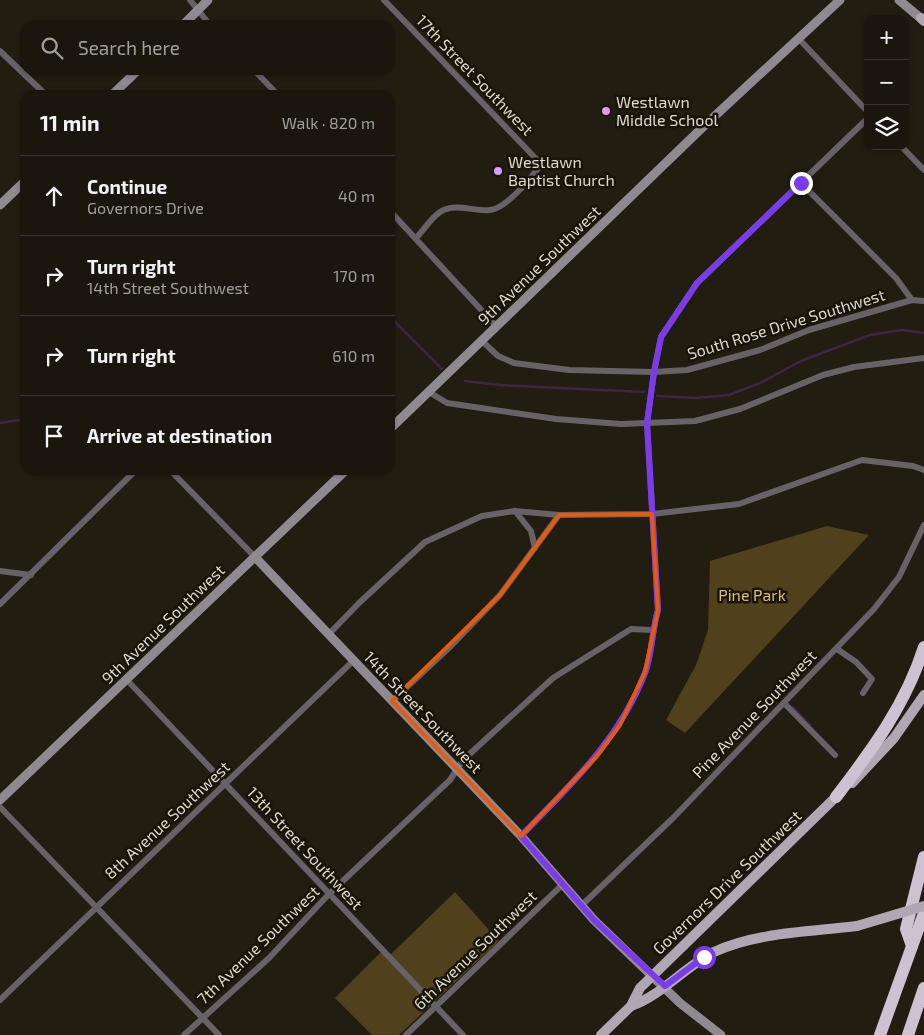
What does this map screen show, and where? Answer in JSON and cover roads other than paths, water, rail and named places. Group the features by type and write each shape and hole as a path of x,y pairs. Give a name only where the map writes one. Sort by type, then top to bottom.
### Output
{"highway":[{"path":"836,797 890,724 918,666 924,647"},
{"path":"912,946 906,929 924,857"},
{"path":"880,1035 924,912"},
{"path":"908,1035 924,988"}],"main road":[{"name":"Governors Drive Southwest","path":"601,1035 631,1006 640,988 652,976 870,766 894,738 924,695"},
{"path":"631,1006 647,1001 693,965 716,951 776,935 857,926 924,906"}],"street":[{"path":"190,0 205,20"},
{"path":"188,20 208,0"},
{"name":"17th Street Southwest","path":"384,0 542,164 532,178 503,205 491,210 454,207 440,212 416,238"},
{"name":"9th Avenue Southwest","path":"395,424 840,0"},
{"path":"900,0 923,20"},
{"path":"798,38 864,108"},
{"path":"0,51 20,70"},
{"path":"25,75 41,90"},
{"path":"117,90 133,75"},
{"path":"259,75 273,90"},
{"path":"521,836 597,756 620,725 645,672 652,630 658,610 647,423 661,337 697,283 864,122"},
{"path":"905,150 924,170"},
{"path":"801,183 896,278 912,300"},
{"path":"0,205 20,186"},
{"path":"395,216 497,327"},
{"name":"South Rose Drive Southwest","path":"482,341 498,356 514,363 569,370 654,372 688,370 733,358 809,330 912,300 924,301"},
{"path":"429,392 447,403 556,419 621,424 695,421 740,409 823,375 854,367 924,358"},
{"path":"330,633 359,603 425,542 482,516 515,511 559,514 652,514 739,504 862,460 913,466 924,470"},
{"path":"0,604 131,475"},
{"name":"14th Street Southwest","path":"175,475 330,633 354,661 521,836 582,906 652,976 665,986 680,1003 721,1035"},
{"name":"9th Avenue Southwest","path":"0,800 341,475"},
{"path":"515,511 531,531 535,548"},
{"path":"392,701 452,645 500,596 559,514"},
{"name":"Pine Avenue Southwest","path":"582,906 674,817 837,649 899,578 924,525"},
{"path":"0,571 31,575"},
{"name":"7th Avenue Southwest","path":"184,1035 269,958 329,894 450,780 462,760 553,678 631,629 652,630"},
{"path":"837,649 856,662 872,679 863,693"},
{"name":"8th Avenue Southwest","path":"0,1000 354,661"},
{"name":"13th Street Southwest","path":"127,680 463,1035"},
{"path":"784,703 835,755"},
{"path":"0,807 219,1035"},
{"name":"6th Avenue Southwest","path":"406,1035 563,884"}],"waterway":[{"path":"395,322 442,369"},
{"path":"657,396 696,398 729,395 760,383 801,361 870,335 902,330 924,333"},
{"path":"465,381 500,385 644,392"},
{"path":"0,423 20,420"},
{"path":"793,707 810,725"}],"place":[{"name":"Westlawn Middle School","path":"606,111"},
{"name":"Westlawn Baptist Church","path":"498,171"}],"park label":[{"name":"Pine Park","path":"752,595"}]}
